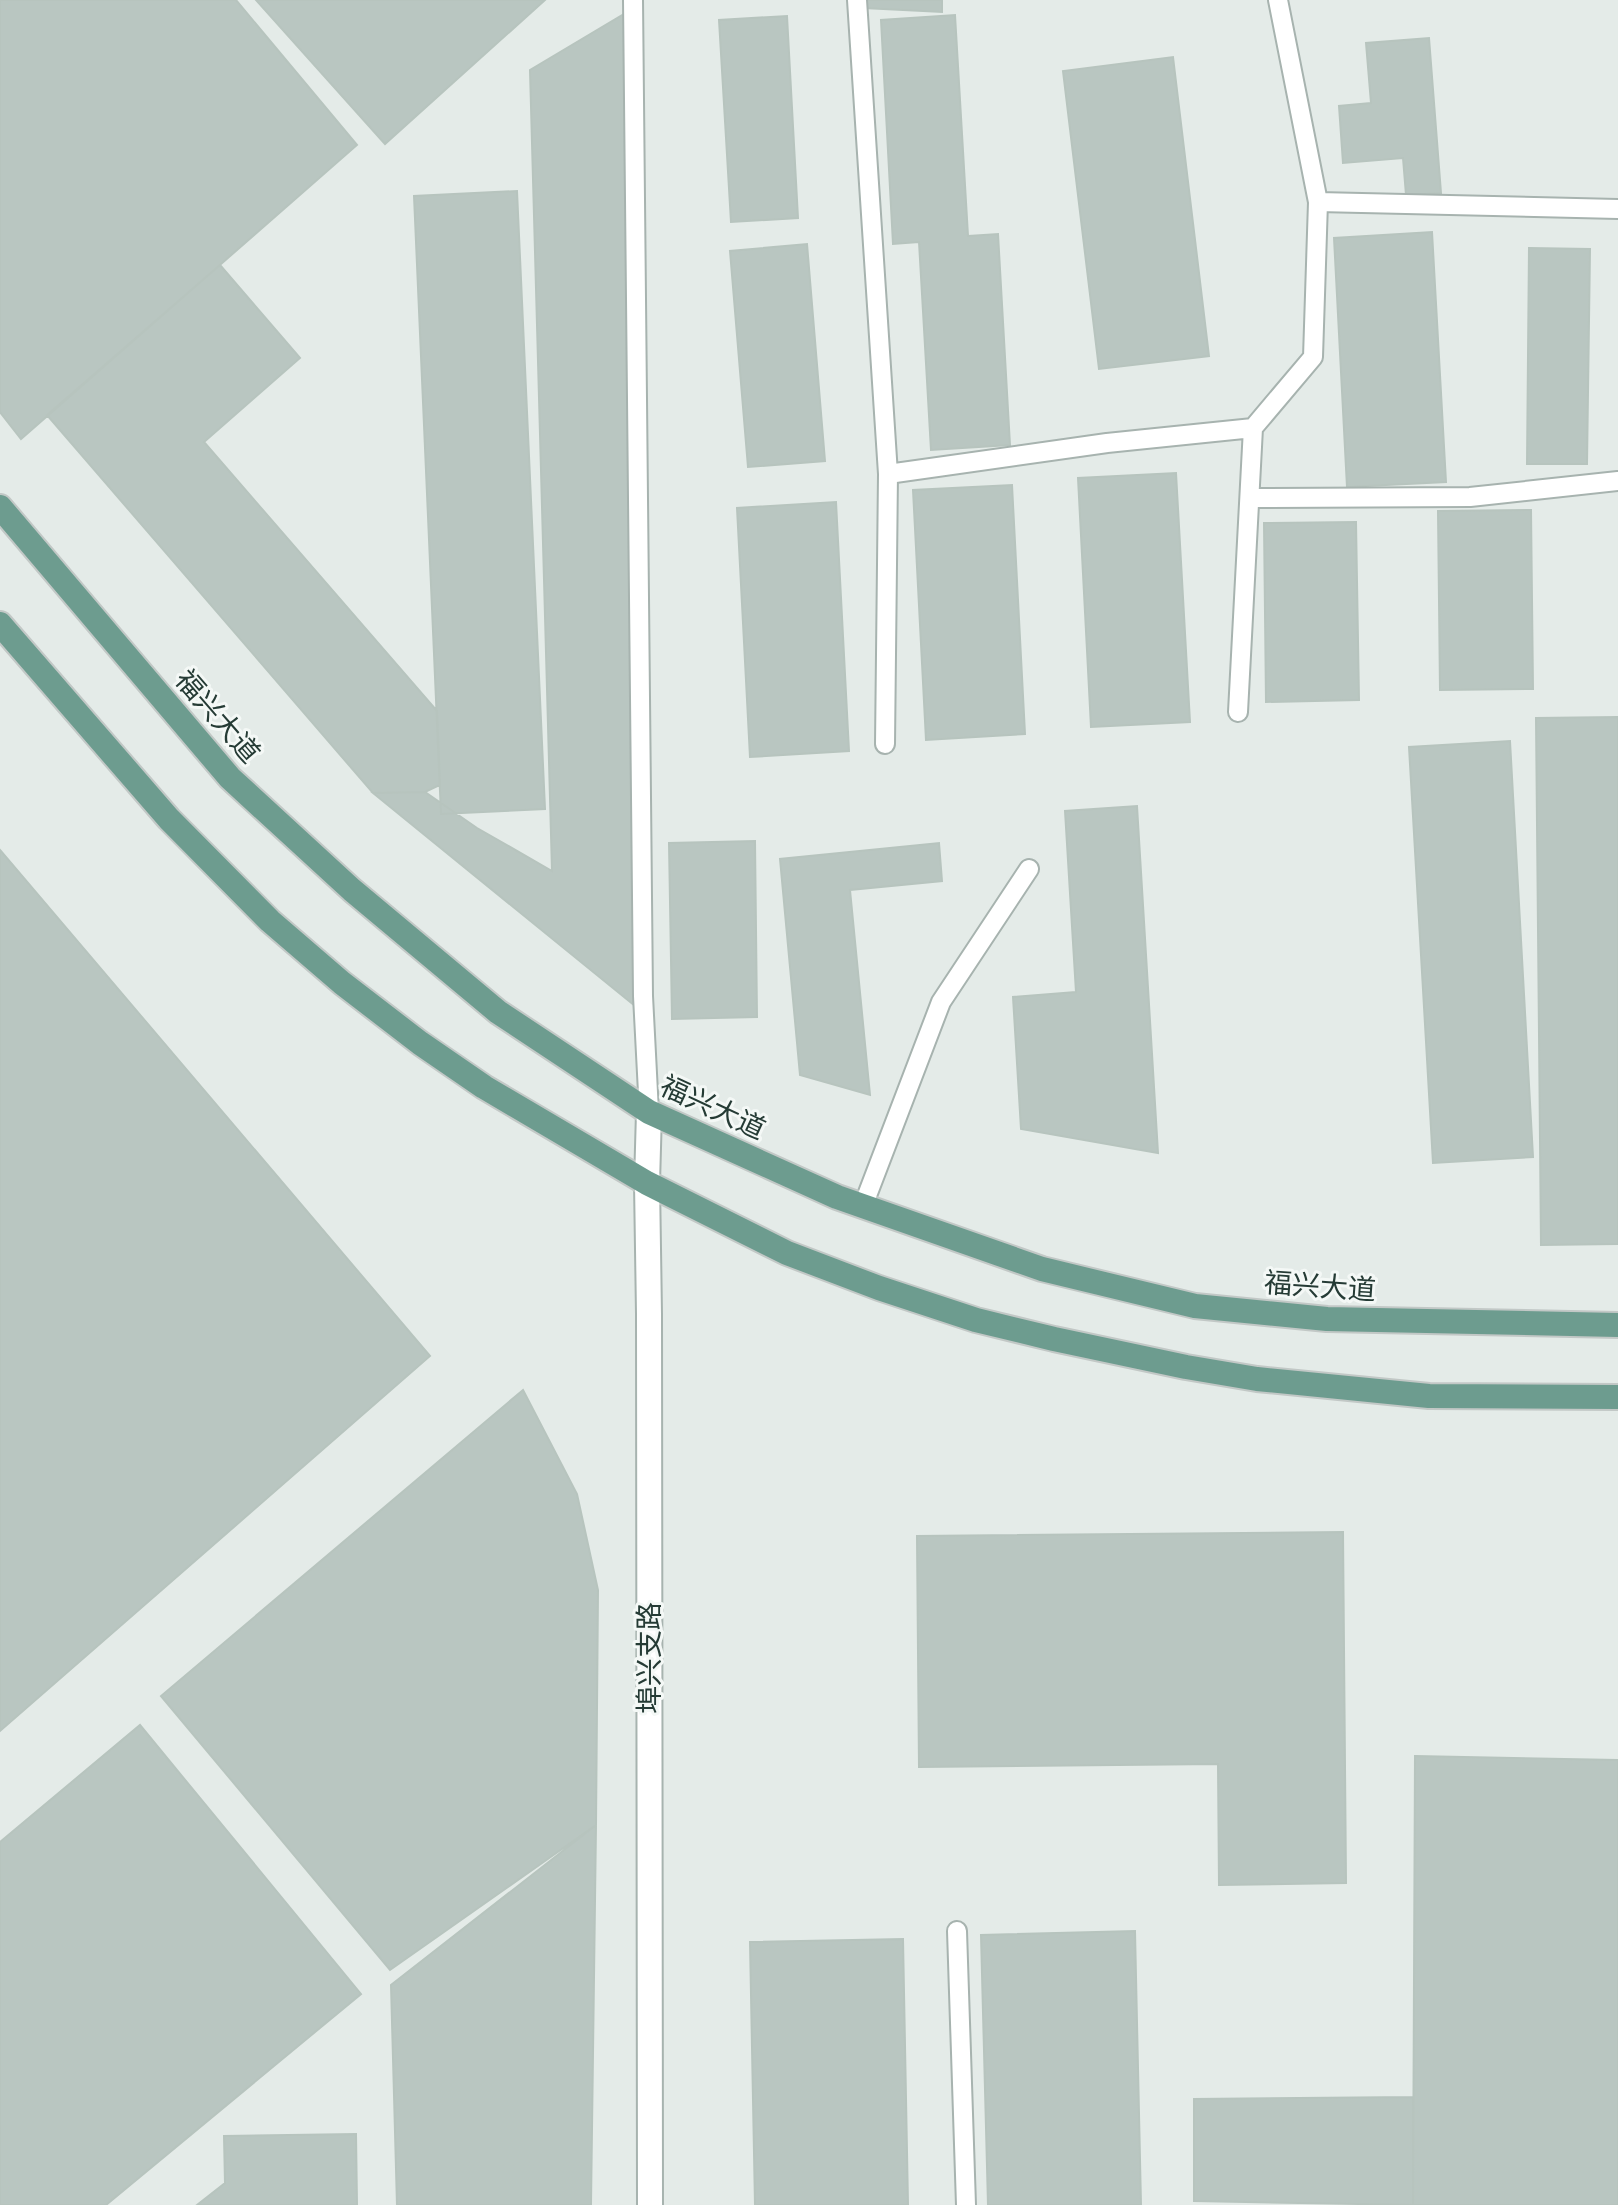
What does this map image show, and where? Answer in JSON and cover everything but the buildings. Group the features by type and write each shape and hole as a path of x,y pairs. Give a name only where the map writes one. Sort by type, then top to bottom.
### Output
{"main road":[{"name":"福兴大道","path":"0,507 230,778 352,890 498,1012 649,1112 837,1197 1042,1269 1195,1306 1327,1319 1618,1325"},
{"path":"0,624 169,819 282,931 342,983 484,1087 647,1183 787,1253 976,1320 1186,1367 1257,1379 1429,1396 1618,1397"}],"street":[{"name":"埠兴支路","path":"649,1112 650,2205"}],"lane":[{"path":"633,0 643,996 649,1112"},
{"path":"857,0 888,474 885,744"},
{"path":"1238,712 1253,428 1313,357 1318,202 1278,0"},
{"path":"1318,202 1618,209"},
{"path":"888,474 1107,443 1253,428"},
{"path":"1250,498 1470,497 1618,481"},
{"path":"863,1206 941,1002 1029,869"},
{"path":"957,1931 966,2205"}]}
